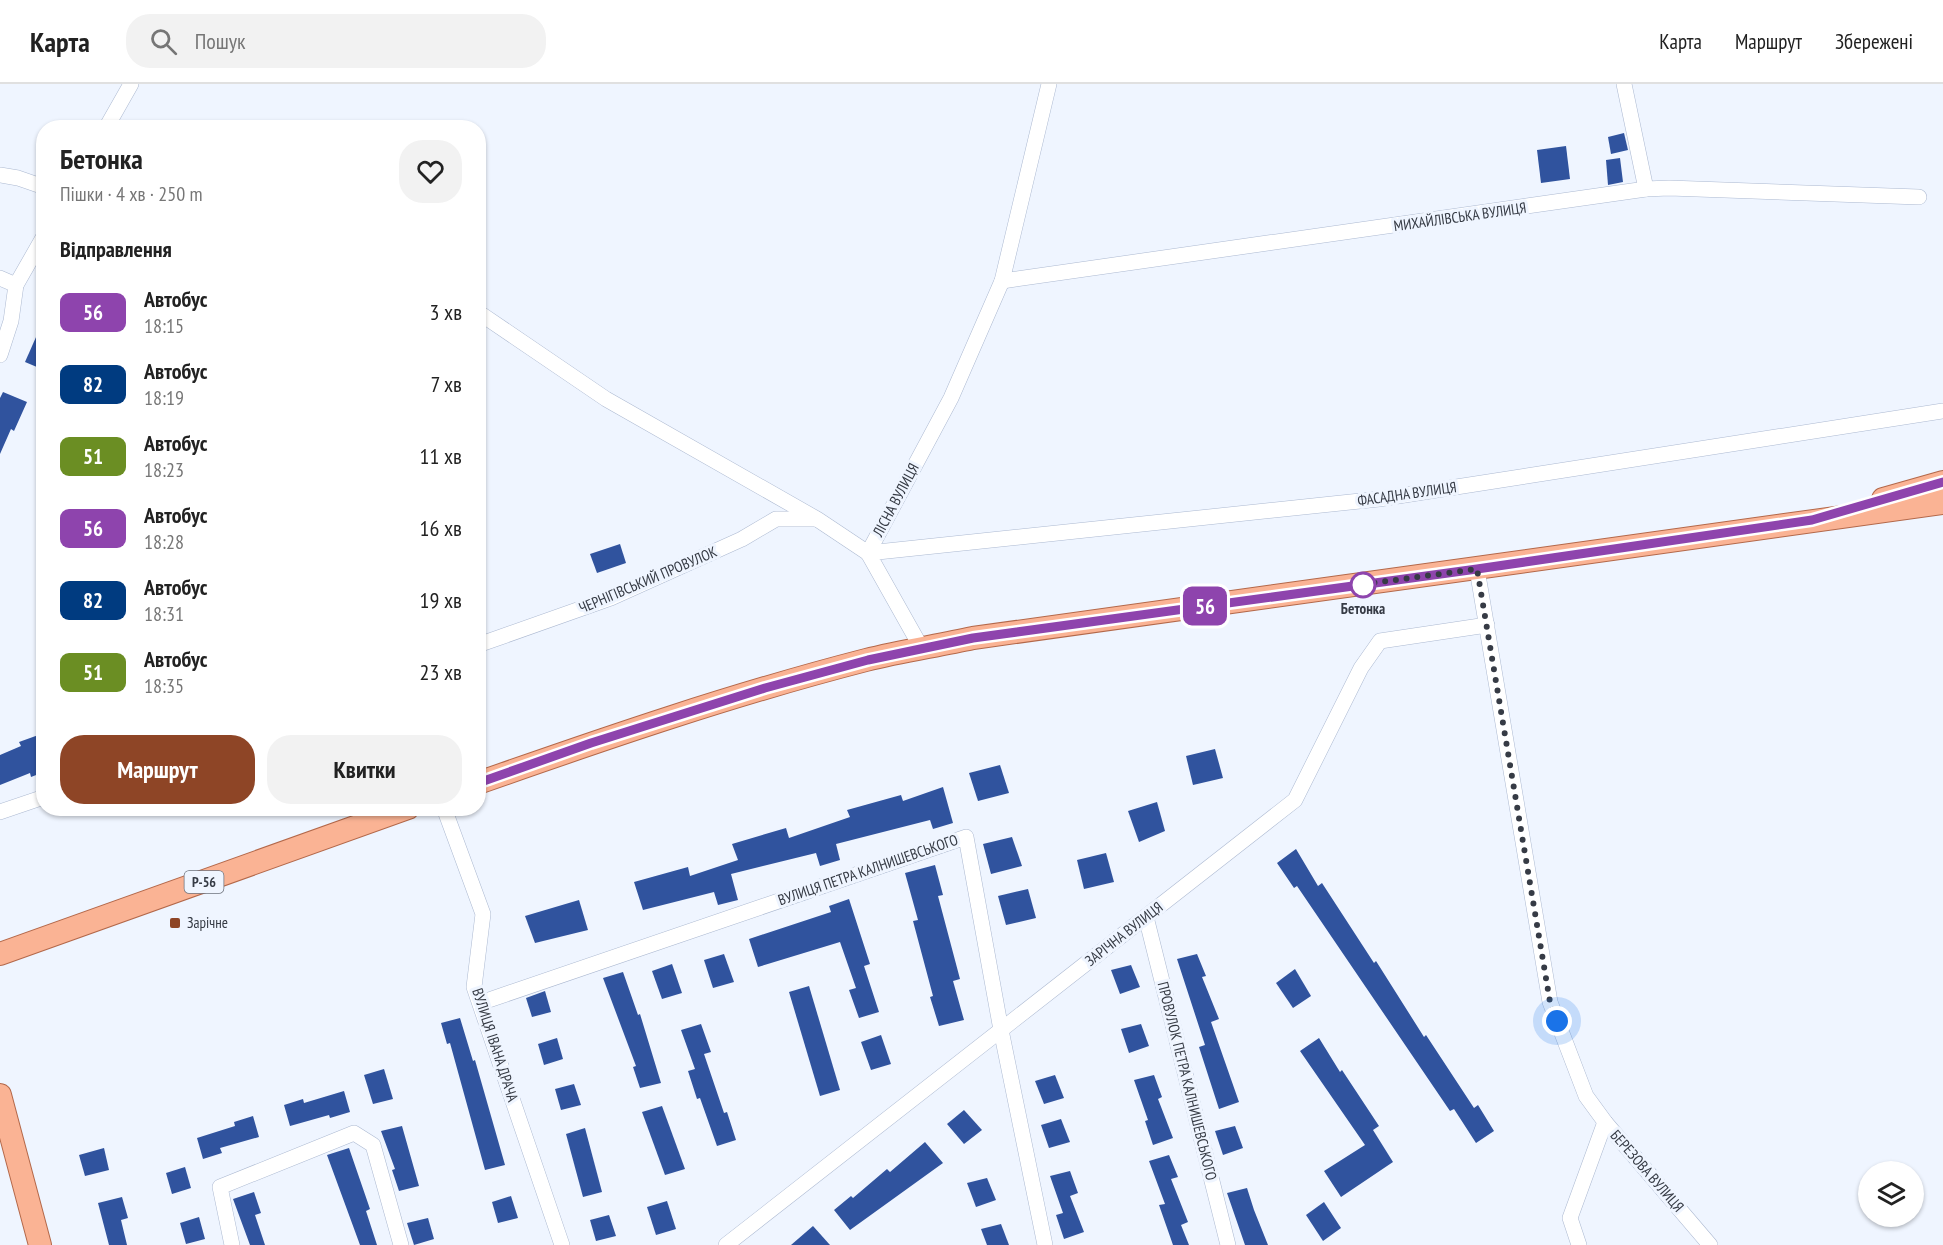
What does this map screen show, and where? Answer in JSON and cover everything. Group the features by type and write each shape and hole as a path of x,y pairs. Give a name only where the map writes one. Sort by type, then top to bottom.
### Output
{"main road":[{"path":"1812,520 1943,482"},
{"path":"486,780 591,743 765,688 868,660 973,638 1943,503"},
{"name":"Р-56","path":"0,954 386,816"},
{"path":"0,1095 40,1245"}],"street":[{"path":"111,120 131,84"},
{"name":"ЛІСНА ВУЛИЦЯ","path":"486,317 606,399 817,519 868,553 951,398 1002,281 1049,84"},
{"path":"1624,84 1646,189"},
{"path":"0,175 36,184"},
{"name":"МИХАЙЛІВСЬКА ВУЛИЦЯ","path":"1002,281 1646,189 1919,197"},
{"path":"0,354 11,321 16,285 36,250"},
{"path":"0,278 16,285"},
{"name":"ФАСАДНА ВУЛИЦЯ","path":"868,553 1379,499 1943,411"},
{"name":"ЧЕРНІГІВСЬКИЙ ПРОВУЛОК","path":"486,642 611,598 742,539 776,519 817,519"},
{"path":"868,553 922,649"},
{"name":"БЕРЕЗОВА ВУЛИЦЯ","path":"1477,569 1550,1002 1586,1096 1605,1122 1710,1245"},
{"name":"ЗАРІЧНА ВУЛИЦЯ","path":"726,1245 1295,800 1361,668 1380,641 1487,625"},
{"path":"0,812 36,800"},
{"name":"ВУЛИЦЯ ІВАНА ДРАЧА","path":"447,816 483,914 474,987 562,1245"},
{"name":"ВУЛИЦЯ ПЕТРА КАЛНИШЕВСЬКОГО","path":"480,1003 966,837 1001,1030 1045,1245"},
{"name":"ПРОВУЛОК ПЕТРА КАЛНИШЕВСЬКОГО","path":"1146,917 1228,1245"},
{"path":"1579,1245 1570,1218 1605,1122"},
{"path":"232,1245 220,1187 354,1133 373,1145 402,1245"}],"building":[{"path":"1624,133 1628,150 1611,154 1608,137"},
{"path":"1566,146 1570,179 1541,183 1537,150"},
{"path":"1620,158 1623,182 1608,185 1606,160"},
{"path":"36,337 36,367 25,362"},
{"path":"3,392 27,402 14,431 11,429 0,454 0,398"},
{"path":"620,544 626,563 597,573 590,554"},
{"path":"36,736 36,775 31,777 30,773 0,785 0,755 21,746 19,742"},
{"path":"1215,749 1223,778 1193,785 1186,756"},
{"path":"1000,765 1009,793 978,801 969,773"},
{"path":"943,787 953,823 933,829 930,820 836,844 840,860 820,866 816,853 731,874 738,900 718,905 714,892 643,910 634,882 688,867 690,876 738,860 732,844 786,828 789,838 850,817 847,810 901,795 903,801"},
{"path":"1157,802 1165,831 1139,842 1128,811"},
{"path":"1012,837 1022,866 991,874 983,844"},
{"path":"1296,849 1318,886 1322,883 1374,963 1376,961 1424,1037 1426,1035 1474,1108 1478,1105 1494,1131 1476,1143 1454,1109 1450,1111 1297,886 1294,888 1277,863"},
{"path":"1106,853 1114,882 1084,889 1077,860"},
{"path":"935,865 943,895 938,896 960,979 953,981 964,1020 939,1026 913,921 918,920 905,873"},
{"path":"1028,889 1036,918 1006,925 998,896"},
{"path":"849,899 870,964 864,966 879,1012 859,1018 849,990 856,988 840,942 758,967 749,939 831,912 829,906"},
{"path":"579,900 588,930 535,943 525,916"},
{"path":"724,954 734,982 713,988 704,960"},
{"path":"1197,954 1206,976 1202,977 1219,1019 1211,1022 1239,1102 1219,1109 1199,1047 1205,1045 1177,959"},
{"path":"672,964 682,993 662,999 652,971"},
{"path":"1131,965 1140,987 1120,994 1111,970"},
{"path":"1295,969 1311,996 1293,1008 1276,983"},
{"path":"623,972 638,1015 640,1014 661,1083 640,1088 633,1067 636,1066 603,978"},
{"path":"809,986 840,1090 820,1096 789,992"},
{"path":"545,991 551,1012 532,1017 526,998"},
{"path":"460,1018 473,1061 475,1060 505,1165 485,1170 450,1043 447,1044 441,1023"},
{"path":"701,1024 711,1052 704,1054 724,1113 727,1112 736,1140 717,1146 688,1071 695,1069 681,1030"},
{"path":"1141,1024 1149,1046 1129,1053 1121,1029"},
{"path":"881,1035 891,1064 871,1070 861,1042"},
{"path":"557,1038 563,1059 544,1065 538,1044"},
{"path":"1319,1038 1340,1072 1342,1070 1379,1126 1373,1130 1393,1162 1341,1197 1324,1171 1365,1145 1300,1051"},
{"path":"384,1069 393,1099 373,1104 364,1075"},
{"path":"1055,1075 1064,1098 1044,1104 1035,1081"},
{"path":"1154,1075 1162,1097 1158,1099 1173,1138 1153,1145 1145,1121 1148,1120 1134,1080"},
{"path":"574,1084 581,1105 561,1110 555,1089"},
{"path":"344,1091 350,1112 330,1118 329,1115 290,1126 284,1105 303,1099 304,1103"},
{"path":"662,1106 685,1169 665,1175 642,1112"},
{"path":"964,1110 982,1130 964,1144 947,1124"},
{"path":"253,1116 259,1137 220,1148 222,1153 203,1159 197,1138 235,1126 234,1122"},
{"path":"1061,1119 1070,1142 1049,1148 1041,1125"},
{"path":"402,1126 419,1186 399,1191 392,1170 395,1169 381,1131"},
{"path":"1235,1126 1243,1148 1223,1155 1215,1131"},
{"path":"585,1128 602,1192 583,1197 566,1134"},
{"path":"925,1142 943,1163 850,1230 834,1210 851,1196 853,1198 887,1169 890,1172"},
{"path":"104,1148 109,1170 85,1176 79,1155"},
{"path":"349,1148 370,1209 366,1211 377,1245 360,1245 327,1155"},
{"path":"1169,1155 1178,1177 1171,1179 1188,1222 1181,1225 1189,1245 1173,1245 1159,1205 1165,1204 1149,1161"},
{"path":"185,1167 191,1188 172,1194 166,1173"},
{"path":"1070,1171 1078,1193 1070,1196 1084,1232 1064,1239 1056,1215 1063,1213 1050,1176"},
{"path":"987,1178 996,1200 976,1207 967,1183"},
{"path":"1247,1188 1268,1245 1245,1245 1227,1193"},
{"path":"254,1192 261,1213 255,1215 265,1245 250,1245 233,1199"},
{"path":"511,1196 518,1218 498,1223 492,1202"},
{"path":"122,1197 128,1218 121,1220 127,1245 109,1245 98,1203"},
{"path":"667,1201 676,1229 656,1235 647,1207"},
{"path":"1324,1202 1341,1228 1323,1241 1306,1215"},
{"path":"609,1215 616,1236 596,1241 590,1220"},
{"path":"199,1217 205,1239 186,1244 180,1223"},
{"path":"428,1218 434,1239 414,1245 407,1223"},
{"path":"1001,1224 1009,1245 987,1245 981,1229"},
{"path":"813,1226 830,1245 791,1245"}],"bus line":[{"name":"56","path":"486,780 591,743 765,688 868,660 973,638 1477,569 1812,520 1943,482"}],"place":[{"name":"Бетонка","path":"1363,585"},
{"name":"Зарічне","path":"175,923"}],"route":[{"path":"1363,585 1358,585 1477,569 1550,1002 1557,1021"}]}
